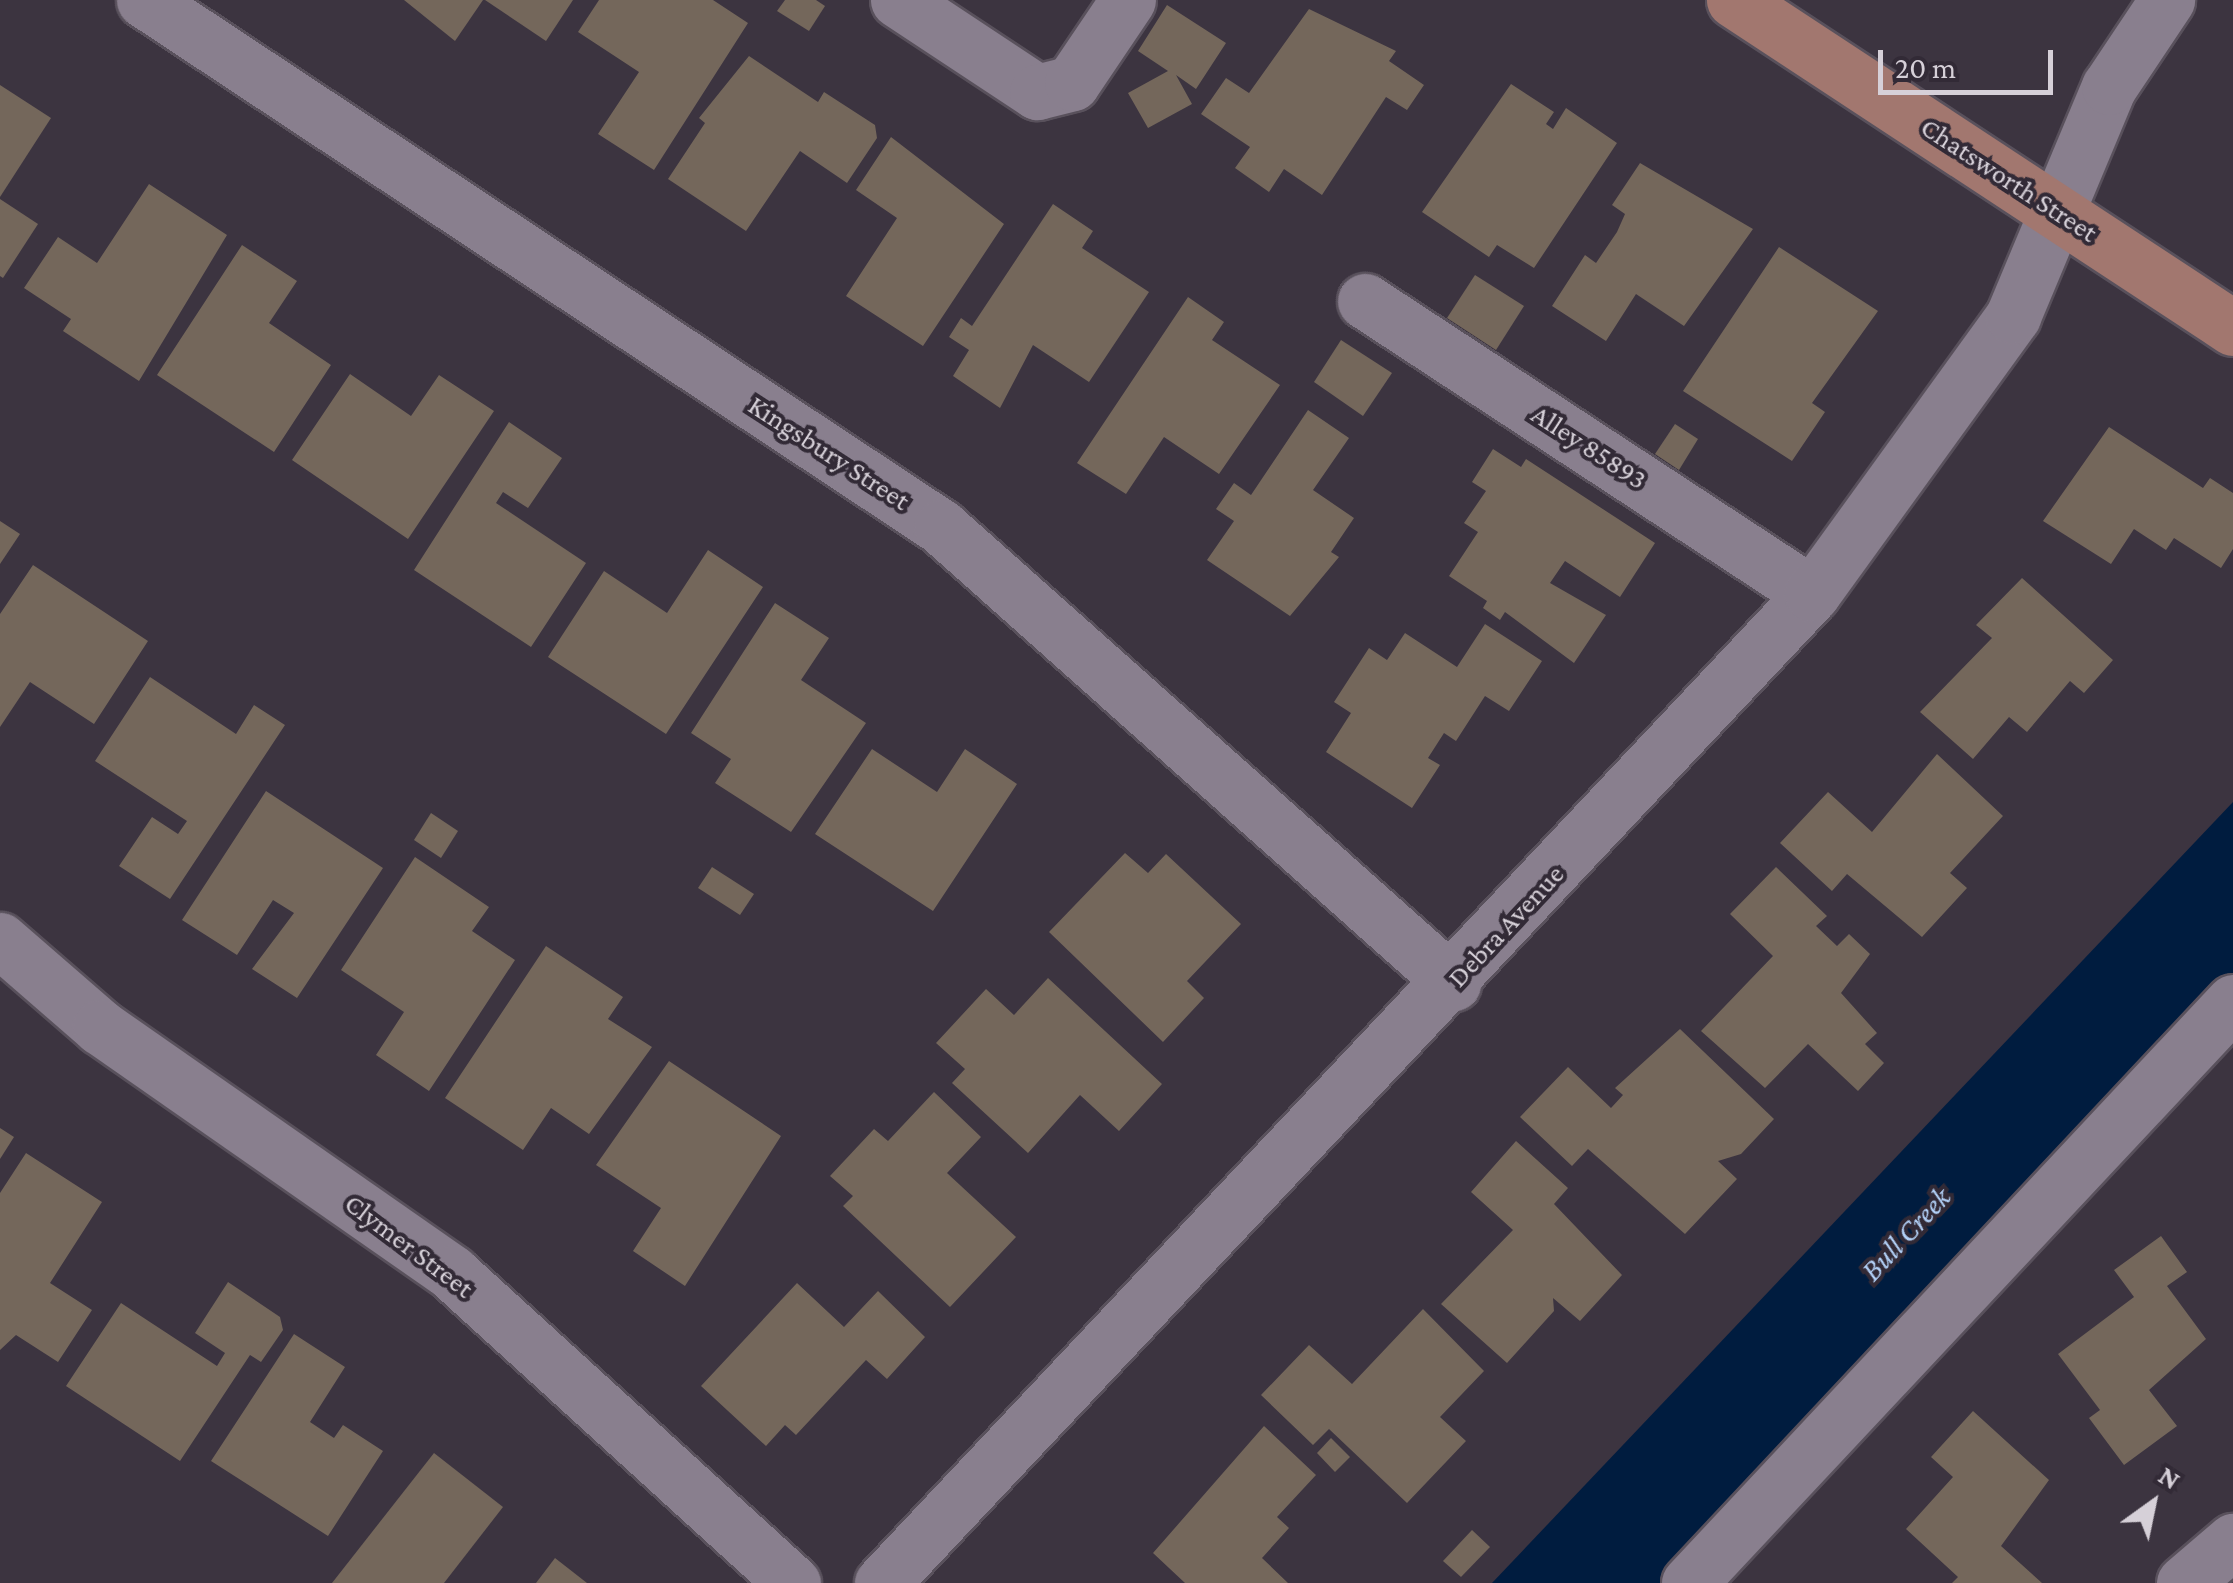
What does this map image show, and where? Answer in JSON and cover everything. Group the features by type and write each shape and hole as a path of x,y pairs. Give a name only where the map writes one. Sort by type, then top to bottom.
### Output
{"main road":[{"name":"Chatsworth Street","path":"1734,0 2233,328"}],"street":[{"name":"Kingsbury Street","path":"144,0 941,527 1453,983"},
{"path":"898,0 1037,92 1072,83 1128,0"},
{"name":"Debra Avenue","path":"882,1583 1453,983 1812,594 1997,340 2062,216 2110,87 2167,0"},
{"name":"Alley 85893","path":"1365,301 1812,594"},
{"name":"Clymer Street","path":"0,940 100,1027 452,1273 793,1583"},
{"path":"1688,1583 2233,1002"},
{"path":"2184,1583 2233,1541"}],"water":[{"name":"Bull Creek","path":"2233,802 2233,979 1666,1583 1492,1583"}],"building":[{"path":"404,0 483,0 455,41"},
{"path":"485,0 573,0 546,41"},
{"path":"599,0 713,0 748,23 654,170 598,134 639,72 578,32"},
{"path":"785,0 816,0 825,6 809,31 777,11"},
{"path":"1167,5 1226,43 1196,89 1176,75 1192,104 1148,128 1128,93 1168,71 1138,51"},
{"path":"1309,9 1396,51 1389,61 1424,85 1407,110 1386,97 1322,195 1284,169 1269,192 1235,168 1250,147 1201,114 1226,78 1249,93"},
{"path":"749,56 818,102 824,92 875,125 877,138 847,183 800,151 746,231 668,179 705,123 699,118"},
{"path":"1511,84 1554,112 1546,124 1553,129 1566,108 1617,143 1534,268 1497,245 1489,257 1422,212"},
{"path":"0,85 51,118 0,197"},
{"path":"891,137 1004,224 923,346 846,296 897,218 856,190"},
{"path":"1640,163 1753,229 1684,326 1636,294 1606,341 1552,306 1585,255 1596,263 1617,232 1625,214 1612,205"},
{"path":"149,184 227,235 139,381 63,331 71,319 24,288 58,237 97,263"},
{"path":"0,199 38,224 3,278 0,276"},
{"path":"1053,204 1093,231 1082,248 1149,292 1089,382 1033,345 1000,408 953,376 969,350 949,337 961,318 972,326"},
{"path":"242,245 297,281 269,323 331,365 274,452 157,375"},
{"path":"1779,247 1878,311 1812,403 1825,412 1792,461 1683,391"},
{"path":"1475,275 1524,306 1496,350 1447,318"},
{"path":"1188,297 1224,322 1212,340 1280,385 1219,474 1164,437 1126,494 1077,463"},
{"path":"1341,340 1392,373 1363,416 1314,382"},
{"path":"350,374 411,416 439,375 494,411 408,539 292,460"},
{"path":"1308,410 1349,438 1313,490 1354,518 1331,552 1339,557 1290,616 1207,560 1234,521 1216,509 1234,483 1251,495"},
{"path":"509,422 562,458 528,508 503,492 496,503 586,563 531,647 414,570"},
{"path":"1675,424 1698,439 1679,470 1655,454"},
{"path":"2109,427 2203,488 2210,478 2233,493 2233,549 2221,568 2174,538 2166,550 2134,529 2111,564 2043,521"},
{"path":"1493,449 1521,467 1526,459 1655,543 1620,597 1565,561 1550,583 1606,615 1574,663 1505,612 1500,620 1483,608 1487,601 1449,576 1478,532 1464,523 1486,491 1472,482"},
{"path":"0,521 20,534 0,564"},
{"path":"708,550 763,587 666,734 548,657 604,571 667,613"},
{"path":"33,565 148,641 94,724 30,682 0,727 0,614"},
{"path":"2022,578 2113,660 2084,693 2070,681 2027,732 2009,717 1973,759 1920,712 1992,638 1976,625"},
{"path":"775,603 829,638 801,680 866,723 791,832 715,783 731,759 691,733"},
{"path":"1485,624 1542,661 1509,711 1485,696 1456,741 1444,733 1428,758 1440,765 1412,808 1326,752 1351,713 1334,702 1369,648 1387,660 1405,633 1457,667"},
{"path":"150,677 236,734 254,705 285,725 170,899 119,866 152,817 178,834 187,821 95,761"},
{"path":"872,749 937,792 965,749 1017,784 933,911 815,834"},
{"path":"1937,754 2003,816 1950,873 1967,888 1922,937 1847,874 1832,891 1780,843 1828,792 1872,832"},
{"path":"266,791 383,868 297,998 252,969 294,913 273,900 237,955 182,920"},
{"path":"431,813 458,831 441,858 414,840"},
{"path":"1125,853 1148,873 1166,854 1241,924 1187,981 1204,998 1163,1042 1049,932"},
{"path":"415,857 489,907 472,931 515,960 429,1091 376,1055 404,1012 341,970"},
{"path":"712,867 754,894 740,915 698,888"},
{"path":"1776,867 1827,916 1816,926 1837,946 1849,934 1870,954 1841,993 1877,1033 1865,1044 1884,1063 1858,1091 1808,1044 1765,1088 1701,1031 1773,956 1730,914"},
{"path":"546,946 623,997 608,1019 652,1047 589,1134 551,1108 523,1150 445,1098"},
{"path":"1048,978 1162,1084 1119,1131 1080,1095 1028,1153 952,1083 965,1069 936,1043 986,989 1014,1015"},
{"path":"1680,1029 1774,1119 1741,1154 1718,1161 1737,1179 1685,1234 1588,1149 1572,1166 1520,1117 1568,1067 1611,1108 1623,1095 1615,1088"},
{"path":"669,1061 781,1136 685,1286 633,1251 661,1208 596,1165"},
{"path":"934,1092 981,1137 947,1173 1016,1237 950,1307 843,1206 853,1196 830,1176 874,1129 888,1141"},
{"path":"0,1128 14,1137 0,1159"},
{"path":"1516,1141 1568,1188 1554,1204 1622,1275 1580,1321 1553,1298 1554,1311 1507,1363 1441,1304 1513,1230 1471,1192"},
{"path":"26,1153 102,1202 50,1283 92,1310 58,1362 16,1335 0,1350 0,1193"},
{"path":"2161,1236 2187,1272 2167,1286 2206,1339 2149,1390 2177,1426 2124,1465 2089,1418 2100,1410 2058,1354 2134,1297 2114,1270"},
{"path":"228,1282 280,1317 283,1330 261,1362 250,1355 180,1461 66,1386 121,1303 217,1366 225,1353 195,1333"},
{"path":"797,1283 844,1327 878,1291 925,1337 887,1379 866,1360 796,1435 785,1425 766,1446 701,1386"},
{"path":"1423,1309 1484,1371 1440,1417 1466,1441 1407,1503 1329,1429 1313,1445 1261,1395 1309,1345 1352,1384"},
{"path":"294,1334 345,1367 310,1422 334,1438 343,1425 383,1451 328,1536 211,1461"},
{"path":"1973,1411 2049,1480 2001,1546 2042,1583 1952,1583 1958,1577 1906,1529 1953,1477 1931,1457"},
{"path":"1264,1426 1316,1475 1277,1517 1289,1528 1262,1558 1288,1583 1185,1583 1153,1553"},
{"path":"1331,1438 1350,1457 1335,1472 1317,1453"},
{"path":"434,1453 503,1507 444,1583 332,1583"},
{"path":"1472,1530 1490,1547 1461,1577 1443,1561"},
{"path":"555,1558 587,1583 536,1583"}]}
